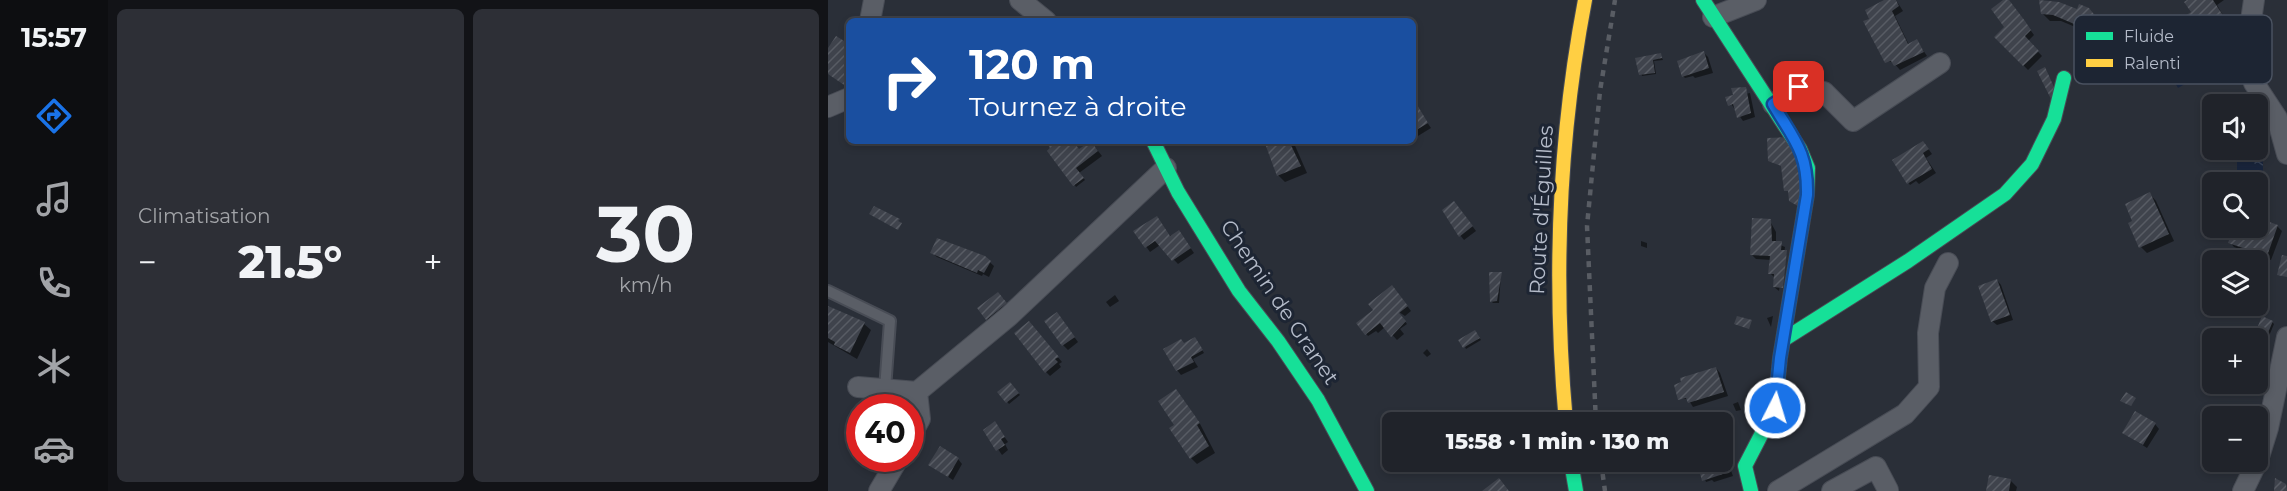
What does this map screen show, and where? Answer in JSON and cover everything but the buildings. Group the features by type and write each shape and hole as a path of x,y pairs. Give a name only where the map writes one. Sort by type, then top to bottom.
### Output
{"street":[{"path":"871,18 874,0"},
{"path":"1020,0 1042,18"},
{"name":"Route d'Éguilles","path":"1565,412 1558,332 1559,222 1567,108 1585,0"},
{"path":"1751,491 1745,466 1775,408 1783,340 1807,195 1808,168 1800,149 1773,104 1708,9 1756,0"},
{"path":"2252,15 2254,0"},
{"path":"1773,104 1799,87 1824,92 1853,121 1940,63"},
{"path":"1783,340 1908,261 2005,194 2032,165 2054,119 2064,78"},
{"path":"2255,84 2277,118 2286,142"},
{"path":"828,106 846,99"},
{"name":"Chemin de Granet","path":"1154,144 1166,168 1239,291 1278,341 1318,400 1367,491"},
{"path":"858,387 917,392 1009,316 1166,168"},
{"path":"1778,491 1905,414 1929,387 1928,333 1935,288 1948,263"},
{"path":"2268,428 2287,337"},
{"path":"1832,491 1876,467 1888,490"},
{"path":"879,491 890,472"},
{"path":"1573,472 1576,491"},
{"path":"2243,491 2252,472"}],"lane":[{"path":"828,291 890,321 885,389"}],"water":[{"path":"2263,160 2263,172 2237,172 2237,161"}],"railway":[{"path":"1595,412 1587,226 1600,91 1615,0"},
{"path":"1602,472 1605,491"}],"traffic: fast":[{"path":"1703,0 1800,149 1808,168 1807,195 1780,358 1775,408 1745,466 1751,491"},
{"path":"1783,340 1908,261 2005,194 2032,164 2054,119 2064,78"},
{"path":"1154,144 1178,192 1239,291 1278,341 1318,400 1367,491"},
{"path":"1573,472 1576,491"}],"traffic: slow":[{"path":"1565,412 1560,316 1560,211 1569,105 1585,0"}],"route":[{"path":"1775,408 1780,358 1807,195 1808,168 1800,149 1773,104 1799,87"}]}
